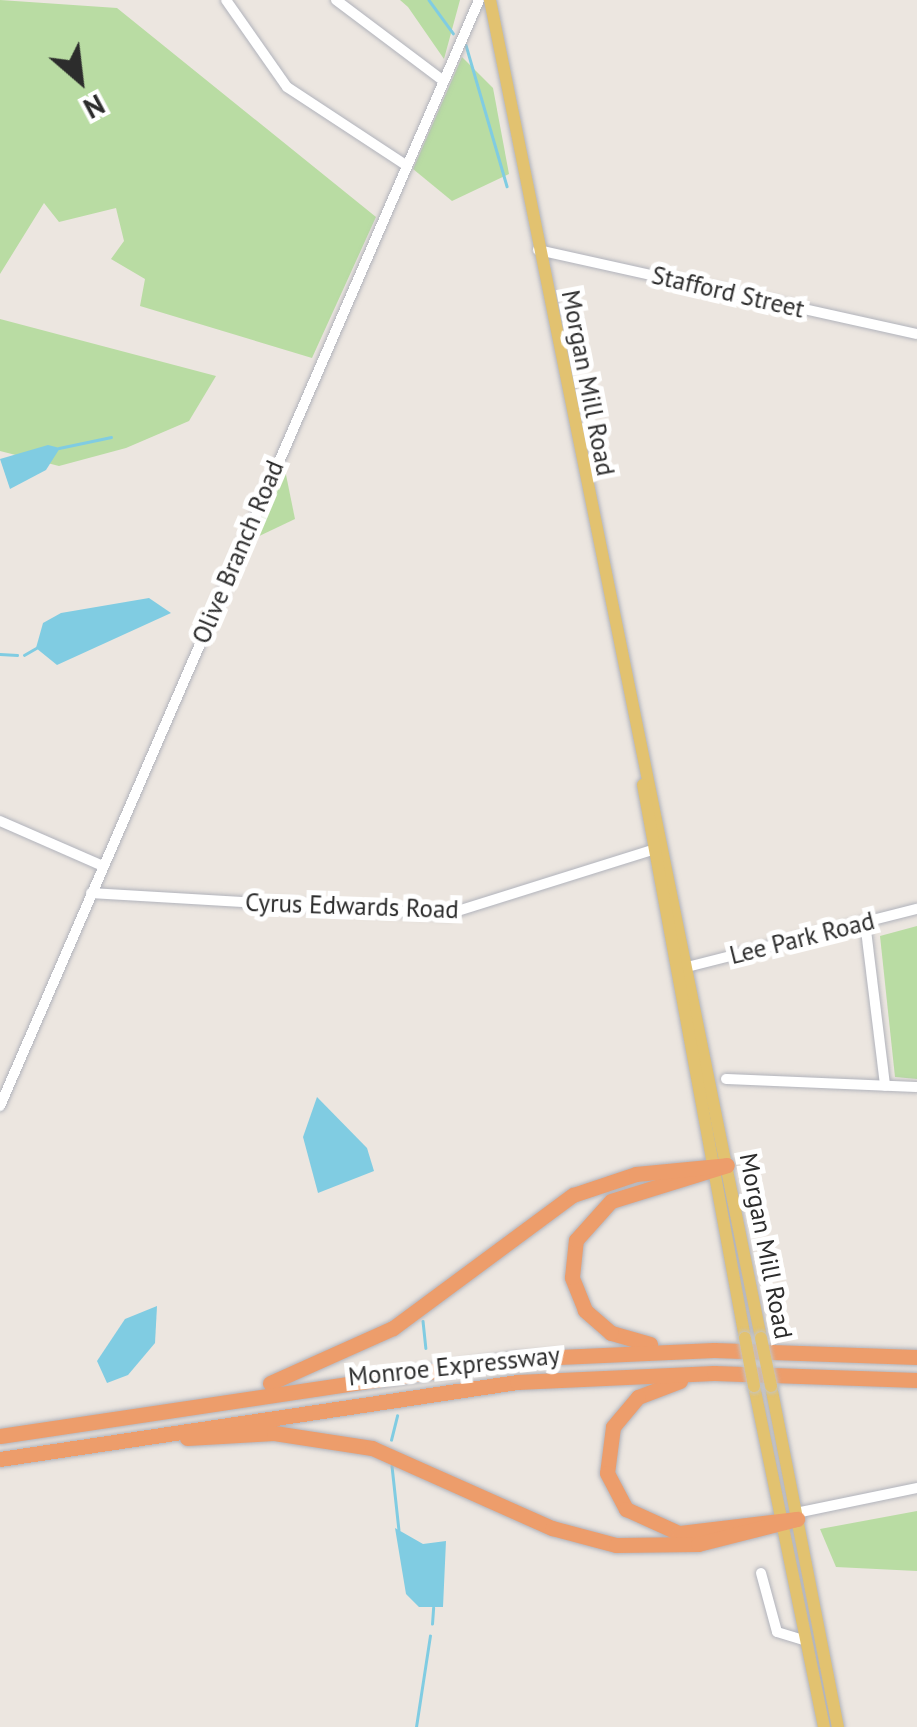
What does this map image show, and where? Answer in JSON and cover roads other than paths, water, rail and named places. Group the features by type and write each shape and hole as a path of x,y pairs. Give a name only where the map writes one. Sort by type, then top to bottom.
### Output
{"highway":[{"path":"179,1406 289,1378 365,1345 573,1195 727,1164"},
{"path":"711,1168 604,1205 580,1231 571,1267 585,1310 611,1333 714,1350"},
{"name":"Monroe Expressway","path":"0,1436 465,1364 714,1350 917,1357"},
{"path":"738,1373 668,1383 632,1402 608,1441 609,1481 632,1515 671,1532 789,1519"},
{"name":"Monroe Expressway","path":"0,1459 468,1386 738,1373 917,1380"},
{"path":"34,1454 298,1435 406,1459 600,1542 682,1546 789,1519"}],"main road":[{"name":"Morgan Mill Road","path":"490,0 657,848 711,1168 754,1386 838,1727"},
{"name":"Morgan Mill Road","path":"657,848 687,967 771,1386 806,1640 824,1727"}],"street":[{"path":"226,0 286,87 404,164"},
{"path":"336,0 441,79"},
{"name":"Olive Branch Road","path":"0,1106 404,164 479,0"},
{"name":"Stafford Street","path":"538,250 917,334"},
{"path":"0,821 103,866"},
{"name":"Cyrus Edwards Road","path":"92,893 448,914 657,848"},
{"name":"Lee Park Road","path":"687,967 917,909"},
{"path":"865,922 885,1086"},
{"path":"726,1079 917,1087"},
{"path":"789,1519 917,1488"},
{"path":"761,1574 777,1632 806,1640"}],"water":[{"path":"48,445 60,448 46,470 10,489 0,459"},
{"path":"149,598 171,613 57,665 36,648 43,623 61,613"},
{"path":"317,1097 367,1148 374,1171 318,1193 303,1137"},
{"path":"157,1306 155,1343 128,1375 107,1383 97,1361 125,1319"},
{"path":"395,1528 423,1544 446,1541 443,1607 419,1607 406,1594"}],"waterway":[{"path":"429,0 453,33"},
{"path":"466,45 507,186"},
{"path":"59,448 111,437"},
{"path":"24,655 36,648"},
{"path":"0,654 17,655"},
{"path":"423,1321 426,1348"},
{"path":"391,1440 397,1416"},
{"path":"392,1466 399,1530"},
{"path":"432,1624 433,1608"},
{"path":"416,1727 430,1636"}]}
